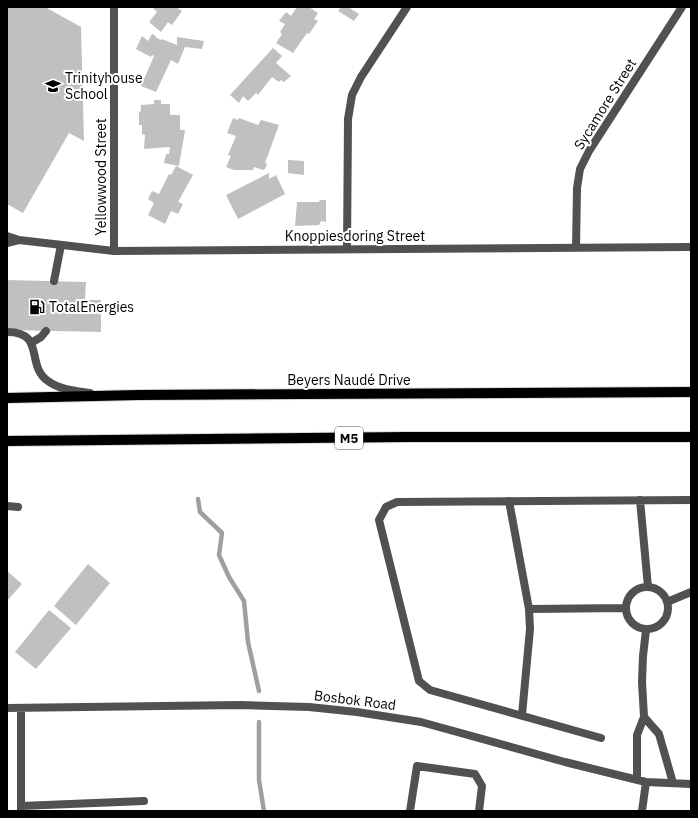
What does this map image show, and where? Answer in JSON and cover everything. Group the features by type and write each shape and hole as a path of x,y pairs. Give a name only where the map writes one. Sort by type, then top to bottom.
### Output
{"main road":[{"name":"Beyers Naudé Drive","path":"7,398 691,392"},
{"name":"M5","path":"7,441 407,437 691,437"}],"street":[{"name":"Yellowwood Street","path":"114,7 114,251"},
{"path":"347,249 348,119 352,95 361,77 407,7"},
{"name":"Sycamore Street","path":"576,248 577,188 580,169 588,151 682,7"},
{"name":"Knoppiesdoring Street","path":"8,237 19,240 114,251 691,247"},
{"path":"54,281 61,245"},
{"path":"31,343 42,337 46,331"},
{"path":"7,332 24,334 27,336 31,343 38,369 48,381 65,389 103,396"},
{"path":"640,500 648,587"},
{"path":"601,738 430,690 420,680 379,520 386,507 397,502 691,500"},
{"path":"509,501 529,609 530,630 522,715"},
{"path":"7,506 18,507"},
{"path":"648,587 660,591 665,596 668,609 667,616 659,626 646,630 634,625 626,614 626,608 630,595 635,591 648,587"},
{"path":"667,602 691,592"},
{"path":"529,609 626,608"},
{"path":"642,811 637,735 644,717 642,682 646,630"},
{"name":"Bosbok Road","path":"7,708 241,705 309,707 357,712 421,722 641,781 691,784"},
{"path":"21,709 21,808 144,801"},
{"path":"644,717 659,734 673,783"},
{"path":"410,811 417,766 476,774 482,786 479,811"}],"building":[{"name":"Trinityhouse School","path":"7,7 45,7 81,27 84,141 69,133 23,213 7,204"},
{"path":"152,7 176,7 182,11 172,25 168,22 161,32 149,22 157,12"},
{"path":"297,7 309,7 318,13 314,19 318,21 309,34 307,33 293,53 276,43 282,34 280,32 285,24 279,21 286,12 291,16"},
{"path":"341,7 348,7 359,14 354,21 338,11"},
{"path":"152,34 161,40 162,39 177,45 177,37 204,41 202,49 185,47 178,64 171,60 156,92 141,86 154,56 152,55 151,57 136,49 142,36 148,41"},
{"path":"273,48 282,56 276,63 291,76 284,82 281,80 279,82 272,77 258,95 256,93 248,101 243,96 239,103 230,95"},
{"path":"154,100 161,100 161,104 170,104 170,115 180,115 180,130 185,130 179,166 164,163 166,154 169,154 170,147 144,149 145,135 142,134 142,125 139,125 139,112 141,111 141,105 154,104"},
{"path":"233,118 238,120 239,118 258,125 261,120 279,125 265,163 267,164 265,169 263,170 254,167 253,170 234,170 226,167 231,156 228,155 236,136 227,133"},
{"path":"288,160 304,161 304,175 288,173"},
{"path":"176,166 193,175 178,202 183,204 178,214 171,211 165,224 148,215 154,203 148,199 152,191 159,194 169,174 171,175"},
{"path":"269,173 269,179 276,175 285,194 238,219 226,195"},
{"path":"320,200 326,200 326,222 321,221 319,225 295,226 297,202 319,202"},
{"path":"7,280 86,282 85,300 101,300 101,332 7,330"},
{"path":"88,564 110,583 76,625 54,606"},
{"path":"7,571 22,584 7,601"},
{"path":"49,610 71,628 36,669 15,652"}],"waterway":[{"path":"198,499 200,512 222,533 219,555 229,577 244,601 248,642 259,691"},
{"path":"259,722 259,780 264,811"}],"place":[{"name":"Trinityhouse School","path":"53,86"},
{"name":"TotalEnergies","path":"37,307"}]}
